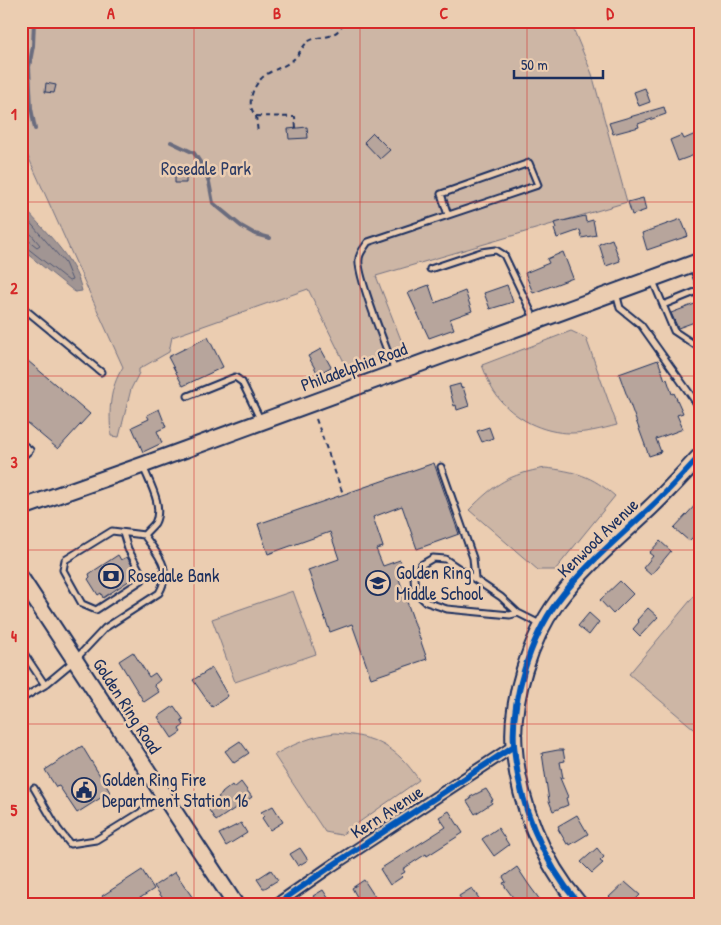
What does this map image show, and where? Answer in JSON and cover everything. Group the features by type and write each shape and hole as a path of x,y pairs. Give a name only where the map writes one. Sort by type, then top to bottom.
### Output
{"main road":[{"name":"Philadelphia Road","path":"21,508 696,262"},
{"name":"Kenwood Avenue","path":"579,904 556,873 537,836 524,800 514,746 514,724 522,682 542,625 556,603 575,580 698,460"},
{"name":"Golden Ring Road","path":"21,578 235,904"}],"street":[{"name":"Kern Avenue","path":"277,904 514,746"}],"lane":[{"path":"396,371 361,276 358,258 368,242 538,185 529,163 440,194 448,215"},
{"path":"430,269 481,252 496,250 504,255 535,320"},
{"path":"696,262 700,286"},
{"path":"652,278 674,331 695,345 700,345"},
{"path":"663,305 700,290"},
{"path":"615,292 620,308 642,325 700,408"},
{"path":"21,306 101,372"},
{"path":"188,396 235,377 242,382 261,421"},
{"path":"21,443 30,450 21,458"},
{"path":"143,465 156,499 158,512 155,522 144,535"},
{"path":"441,467 473,558 475,580"},
{"path":"21,700 46,684 75,660 106,628 147,602 159,593 164,585 163,561 144,535 112,531 65,560 62,570 82,604 96,610 142,580 141,573 128,549 123,533"},
{"path":"518,613 510,615 447,609 426,602 415,592 414,577 421,565 433,558 445,559 501,597 518,613 542,625"},
{"path":"21,649 46,684"},
{"path":"34,788 58,829 70,844 96,840 164,797"}],"path":[{"path":"296,128 295,117 256,116 251,112 251,97 257,85 265,76 294,59 307,42 337,33 345,21"},
{"path":"256,116 258,133"},
{"path":"316,419 342,494"}],"green space":[{"name":"Rosedale Park","path":"21,21 570,21 592,74 627,202 376,276 405,350 349,372 308,289 172,337 169,352 139,369 131,389 119,437 111,436 111,400 115,383 123,367 21,138"},
{"path":"571,331 586,338 617,425 588,432 571,433 540,427 521,418 512,411 497,396 490,385 482,365"},
{"path":"545,468 574,473 591,479 615,496 555,570 538,570 469,510 487,493 512,477"},
{"path":"700,589 700,734 629,674"},
{"path":"293,591 316,654 235,682 212,619"},
{"path":"335,733 362,737 383,745 402,759 419,780 341,835 325,832 274,755 303,741"}],"water":[{"path":"21,204 65,255 73,267 82,291 75,292 21,249"}],"building":[{"path":"46,83 56,85 54,93 45,92"},
{"path":"645,88 650,102 639,106 634,92"},
{"path":"664,107 666,114 638,124 639,127 613,134 609,123"},
{"path":"307,127 308,138 289,139 288,129"},
{"path":"700,132 700,153 678,161 670,140 682,135 684,139"},
{"path":"373,133 390,150 380,159 364,142"},
{"path":"175,169 186,169 186,183 175,183"},
{"path":"643,198 646,210 632,215 628,202"},
{"path":"585,216 586,222 593,220 596,235 582,238 580,230 557,238 554,223"},
{"path":"681,219 688,236 647,250 642,233"},
{"path":"612,239 620,261 606,266 599,244"},
{"path":"563,252 573,278 533,293 525,273 549,263 547,259"},
{"path":"429,285 435,303 465,291 472,311 450,319 454,329 429,338 408,293"},
{"path":"507,285 513,302 490,309 484,293"},
{"path":"700,302 700,320 678,328 671,313"},
{"path":"208,337 223,367 183,386 168,357"},
{"path":"321,349 331,367 318,374 308,356"},
{"path":"21,355 90,414 58,449 21,418"},
{"path":"658,360 665,380 667,379 672,394 674,393 683,413 677,415 683,429 656,439 661,452 649,456 619,374"},
{"path":"460,384 461,388 463,387 469,406 457,410 456,405 454,406 449,387"},
{"path":"159,409 166,427 157,431 162,443 143,452 132,427 149,419 147,415"},
{"path":"489,427 493,438 482,442 477,431"},
{"path":"434,463 459,534 417,549 402,506 373,517 383,547 376,549 383,566 400,560 406,576 399,579 427,659 371,678 352,624 330,632 308,570 339,559 330,532 268,554 258,524"},
{"path":"700,500 700,530 689,541 674,528"},
{"path":"660,541 671,551 651,575 643,568 653,556 649,553"},
{"name":"Rosedale Bank","path":"118,555 121,560 127,557 134,569 129,572 133,578 103,598 101,593 98,595 88,579 90,577 89,574"},
{"path":"620,581 633,594 613,614 600,600"},
{"path":"648,608 658,617 640,636 633,629 639,622 637,620"},
{"path":"589,613 599,622 589,635 578,626"},
{"path":"133,652 149,677 155,673 160,680 154,685 159,692 144,702 119,661"},
{"path":"212,668 228,696 212,707 193,680"},
{"path":"174,706 184,720 181,721 184,725 179,729 181,732 172,738 158,717"},
{"path":"240,741 249,753 234,763 225,751"},
{"path":"82,746 110,792 77,813 59,786 56,787 45,770"},
{"path":"563,750 565,761 560,762 563,778 560,778 568,797 566,798 568,805 553,811 549,801 542,753"},
{"path":"241,782 252,797 216,821 207,807 219,799 218,797 232,785 234,788"},
{"path":"486,789 493,800 491,801 492,803 475,814 467,801 471,799 470,797"},
{"path":"273,806 283,822 270,830 262,818 264,816 261,812"},
{"path":"449,811 463,833 403,869 405,872 400,875 402,877 390,885 380,869 446,827 439,817"},
{"path":"577,815 588,834 570,845 569,843 567,844 558,826"},
{"path":"241,823 247,833 226,846 219,834"},
{"path":"498,828 509,845 494,856 482,839"},
{"path":"300,848 308,860 298,866 290,854"},
{"path":"597,848 604,857 600,861 603,863 592,873 581,862"},
{"path":"517,867 543,904 518,904 506,888 503,883 506,882 503,877"},
{"path":"142,870 154,889 137,900 140,904 107,904 102,896"},
{"path":"271,870 278,880 263,888 257,879"},
{"path":"175,872 197,904 169,904 154,886"},
{"path":"364,880 377,900 370,904 361,904 352,888"},
{"path":"625,882 640,895 636,899 640,904 616,904 609,897"},
{"path":"472,888 480,900 474,904 464,904 459,896"},
{"path":"323,890 332,904 318,904 313,896"}],"waterway":[{"path":"34,21 33,46 29,67 31,108 35,129"},
{"path":"21,111 31,108"},
{"path":"171,142 194,153 209,182 213,203 241,226 255,234 270,238"},
{"path":"21,148 27,169 24,172"}],"cycle path":[{"path":"579,904 543,850 534,830 521,788 516,766 514,727 519,689 524,670 538,633 567,589 601,553 663,496 700,456"},
{"path":"277,904 514,746"}],"place":[{"name":"Rosedale Bank","path":"111,576"},
{"name":"Golden Ring Middle School","path":"378,583"},
{"name":"Golden Ring Fire Department Station 16","path":"84,790"}]}
